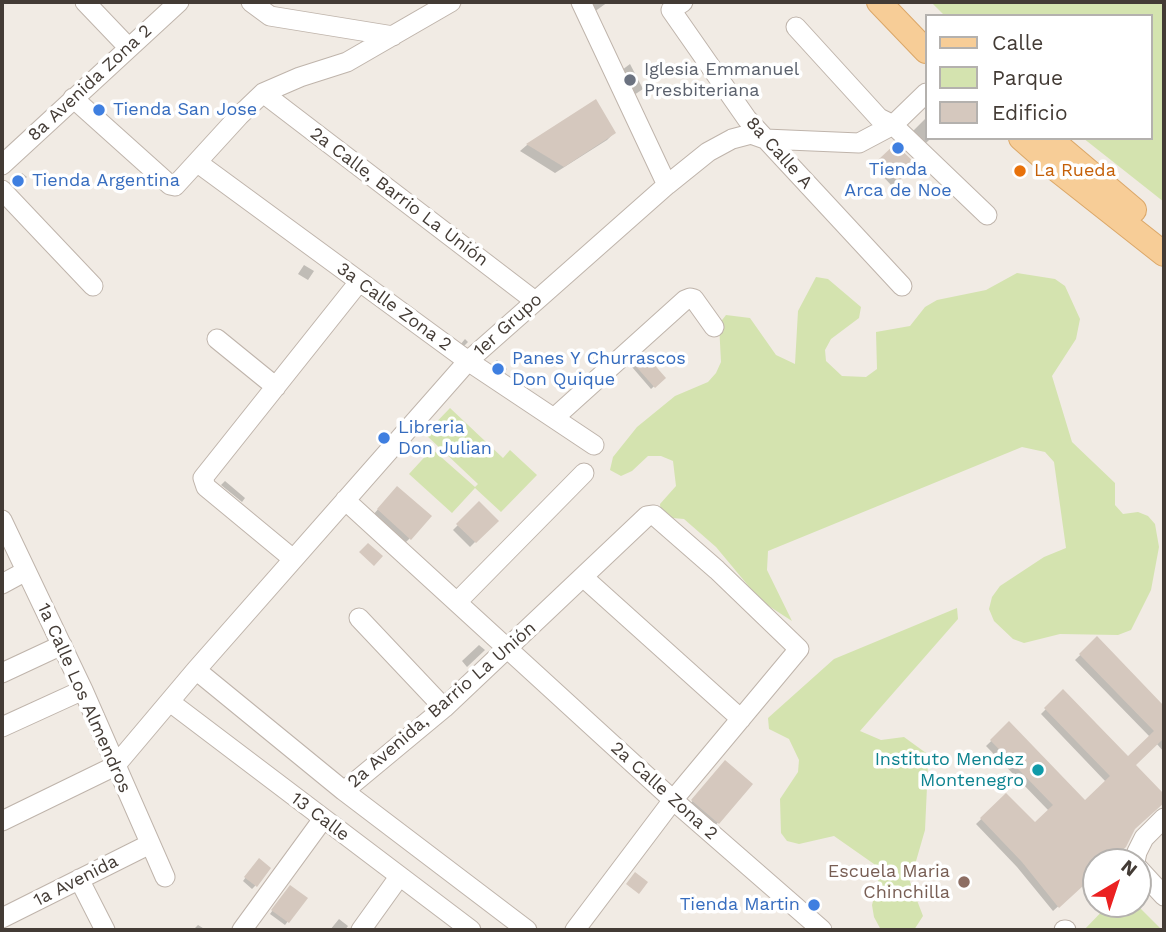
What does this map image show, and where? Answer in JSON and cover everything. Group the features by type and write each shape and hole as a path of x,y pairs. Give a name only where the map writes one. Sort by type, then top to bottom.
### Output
{"main road":[{"path":"879,2 925,50"},
{"path":"902,2 925,26"},
{"path":"1023,140 1164,254"},
{"path":"1051,140 1164,236"}],"street":[{"path":"85,2 128,47"},
{"name":"8a Avenida Zona 2","path":"2,165 178,2"},
{"path":"251,2 270,16 393,36"},
{"path":"73,98 170,185 175,186 263,93 347,61 451,2"},
{"path":"581,2 667,184"},
{"name":"8a Calle A","path":"677,5 671,10 747,119 902,286"},
{"path":"796,27 879,118 893,125 987,215"},
{"name":"2a Calle, Barrio La Unión","path":"263,93 535,301"},
{"name":"1er Grupo","path":"115,766 468,361 667,184 708,152 732,138 751,134 765,139 859,143 893,125 925,94"},
{"name":"3a Calle Zona 2","path":"198,163 468,361 594,445"},
{"path":"2,190 93,286"},
{"path":"293,559 203,483 203,478 359,282"},
{"path":"554,418 685,300 694,299 714,327"},
{"path":"217,339 276,387"},
{"path":"457,602 584,473"},
{"name":"2a Calle Zona 2","path":"345,499 673,800 822,930"},
{"name":"2a Avenida, Barrio La Unión","path":"196,670 344,791 444,708 647,516 654,515 798,646 797,653 740,719"},
{"name":"1a Calle Los Almendros","path":"2,520 83,690 165,877"},
{"path":"2,584 26,571"},
{"path":"575,930 673,800 740,719 583,578"},
{"path":"359,618 444,708"},
{"path":"2,673 62,645"},
{"path":"2,727 83,690"},
{"name":"13 Calle","path":"170,702 471,930"},
{"path":"2,821 115,766"},
{"path":"344,791 527,930"},
{"path":"242,930 323,818"},
{"path":"1141,848 1144,838 1164,818"},
{"name":"1a Avenida","path":"8,921 79,879 150,844"},
{"path":"361,930 399,877"},
{"path":"79,879 105,930"},
{"path":"1152,880 1164,896"}],"green space":[{"path":"931,2 1164,2 1164,202 1086,140 1152,140 1152,14 943,14"},
{"path":"1017,273 1055,279 1065,286 1080,319 1076,339 1052,376 1072,442 1115,483 1115,505 1123,514 1138,512 1148,516 1155,524 1159,547 1151,590 1131,630 1118,635 1060,634 1024,643 1013,639 994,621 989,609 992,597 1000,586 1044,557 1066,548 1054,462 1045,452 1022,447 768,551 767,570 792,621 761,601 716,547 684,519 661,517 660,504 676,486 673,461 661,456 648,456 632,471 621,476 610,470 613,457 637,427 675,396 708,382 716,373 721,362 719,324 726,315 750,318 776,355 795,364 798,311 816,277 828,279 861,307 859,318 831,339 825,350 826,361 842,376 866,377 877,369 876,332 910,326 925,307 937,300 986,290"},
{"path":"450,408 503,458 510,450 537,475 501,512 475,488 452,513 409,474 432,449 475,487 478,484 425,434"},
{"path":"957,608 958,619 860,731 881,740 904,737 926,753 928,765 925,830 910,882 923,916 914,930 881,930 874,917 872,905 880,874 874,864 834,836 799,844 787,841 781,833 780,799 798,772 799,760 789,739 769,729 768,718 834,659"},
{"path":"1096,918 1150,918 1162,930 1084,930"}],"building":[{"path":"596,99 616,133 564,167 526,144"},
{"path":"895,144 916,164 898,182 878,160"},
{"path":"644,353 666,378 655,388 633,363"},
{"path":"397,486 432,516 411,540 377,509"},
{"path":"479,501 499,521 476,543 456,524"},
{"path":"368,543 383,556 374,566 359,552"},
{"name":"Instituto Mendez Montenegro","path":"1097,636 1164,706 1164,742 1162,740 1136,765 1164,794 1164,803 1135,829 1125,848 1082,848 1082,887 1059,908 1022,862 980,818 1006,793 1035,822 1053,805 990,740 1009,721 1085,800 1110,776 1044,708 1063,689 1128,756 1154,731 1079,654"},
{"path":"725,760 753,784 719,824 691,800"},
{"path":"259,858 271,868 257,887 244,877"},
{"path":"635,872 648,882 639,894 626,884"},
{"path":"290,885 308,898 289,923 271,910"}],"place":[{"name":"Iglesia Emmanuel Presbiteriana","path":"630,80"},
{"name":"Tienda San Jose","path":"99,110"},
{"name":"Tienda Arca de Noe","path":"898,148"},
{"name":"La Rueda","path":"1020,171"},
{"name":"Tienda Argentina","path":"18,181"},
{"name":"Panes Y Churrascos Don Quique","path":"498,369"},
{"name":"Libreria Don Julian","path":"384,438"},
{"name":"Instituto Mendez Montenegro","path":"1038,770"},
{"name":"Escuela Maria Chinchilla","path":"964,882"},
{"name":"Tienda Martin","path":"814,905"}]}
